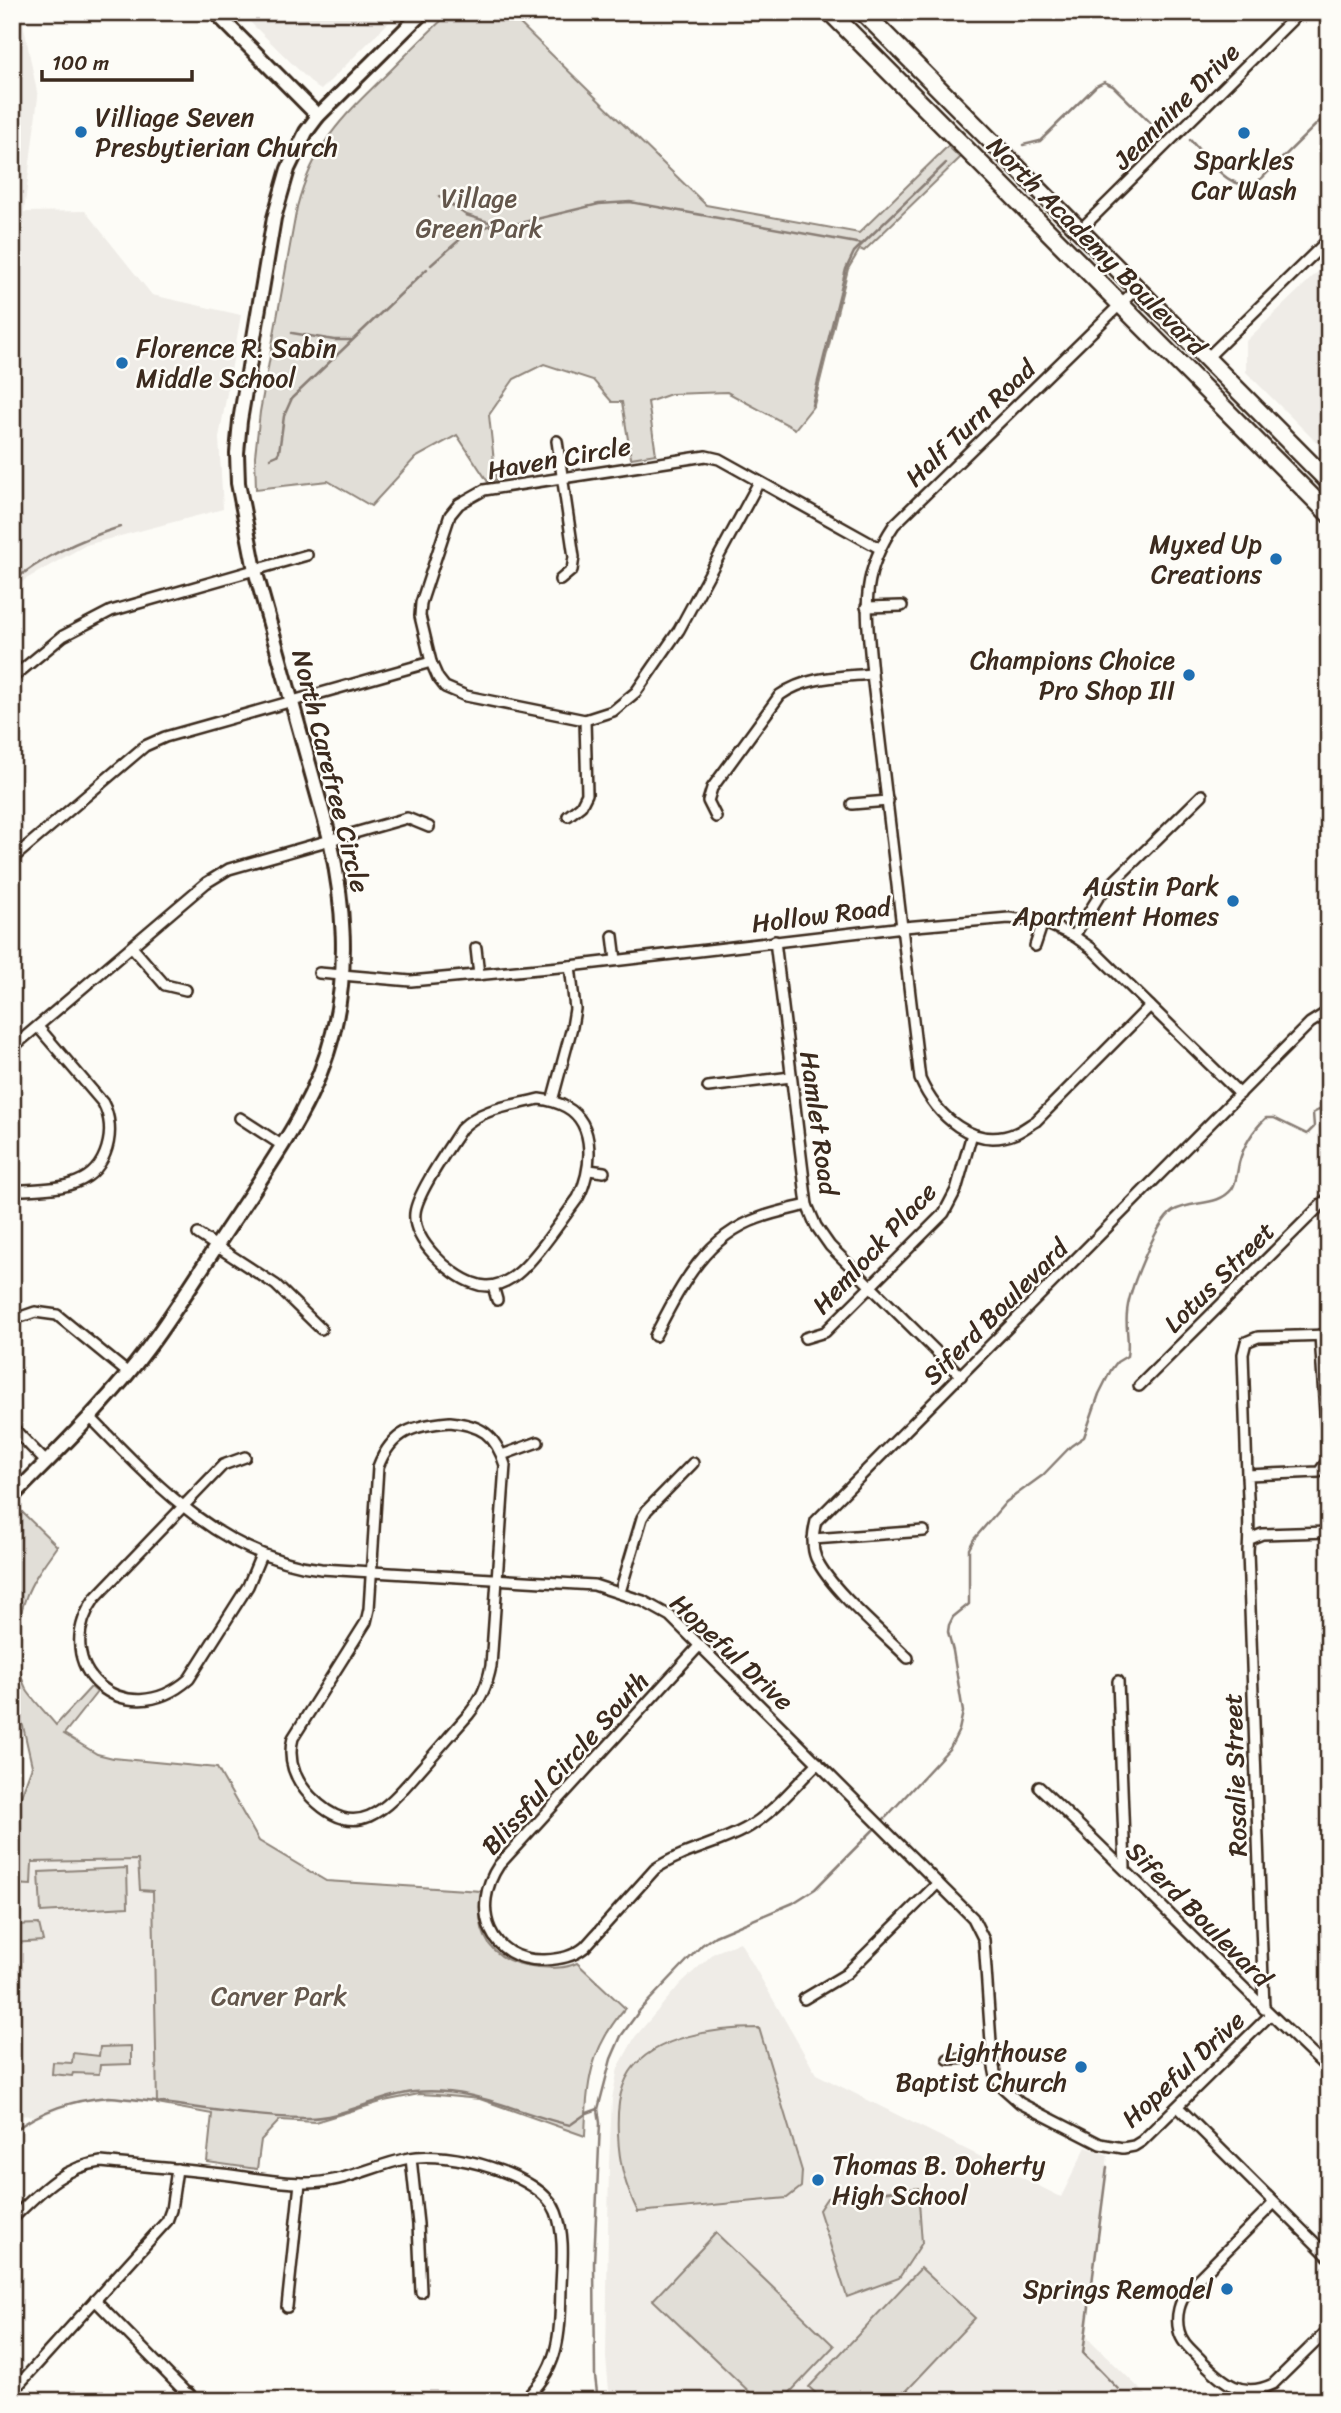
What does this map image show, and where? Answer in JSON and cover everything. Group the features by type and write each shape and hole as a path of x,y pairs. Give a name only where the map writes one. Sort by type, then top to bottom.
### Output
{"highway":[{"name":"North Academy Boulevard","path":"830,12 1329,514"},
{"name":"North Academy Boulevard","path":"863,12 1329,482"}],"main road":[{"path":"215,12 318,116"},
{"name":"North Carefree Circle","path":"12,1497 89,1416 148,1348 283,1146 319,1077 332,1034 342,975 342,905 330,839 254,570 238,482 237,453 240,421 279,195 293,156 318,116 424,12"}],"street":[{"name":"Jeannine Drive","path":"1080,230 1300,12"},
{"path":"1206,359 1329,239"},
{"name":"Half Turn Road","path":"972,1134 939,1111 920,1079 872,674 866,607 869,578 879,548 894,525 1137,288"},
{"path":"557,441 574,557 572,570 560,580"},
{"name":"Haven Circle","path":"585,720 466,696 445,687 431,662 421,626 421,603 450,515 469,496 484,490 706,456 719,459 879,548"},
{"path":"568,816 580,806 587,794 585,720 613,711 636,692 679,630 760,482"},
{"path":"12,678 63,636 111,611 307,555"},
{"path":"866,607 902,606"},
{"path":"12,859 145,746 166,737 431,662"},
{"path":"716,817 708,800 712,788 780,695 792,686 808,680 872,674"},
{"path":"1074,936 1099,896 1202,795"},
{"path":"852,804 888,801"},
{"path":"12,1048 206,883 229,869 407,818 429,827"},
{"name":"Hollow Road","path":"318,973 411,981 570,966 904,927 1009,918 1043,922 1074,936 1091,948 1240,1094"},
{"path":"1035,946 1043,922"},
{"path":"613,936 616,960"},
{"name":"Hamlet Road","path":"775,941 807,1205 816,1226 830,1246 961,1377"},
{"path":"132,947 165,985 186,990"},
{"path":"476,948 479,975"},
{"path":"552,1101 574,1018 570,966"},
{"path":"972,1134 998,1137 1016,1133 1035,1121 1150,1006"},
{"name":"Siferd Boulevard","path":"813,1539 816,1521 1310,1024 1329,1011"},
{"path":"12,1191 78,1182 95,1169 107,1149 110,1136 108,1114 103,1103 38,1027"},
{"path":"708,1087 791,1077"},
{"path":"538,1099 552,1101 567,1107 577,1116 585,1133 590,1157 589,1170 578,1199 516,1275 493,1286 474,1284 461,1278 426,1247 416,1227 415,1213 419,1199 461,1129 470,1119 481,1113 538,1099"},
{"path":"240,1118 283,1146"},
{"name":"Hemlock Place","path":"805,1338 825,1332 943,1213 956,1190 972,1134"},
{"path":"589,1170 604,1172"},
{"name":"Lotus Street","path":"1139,1387 1329,1196"},
{"path":"655,1336 683,1282 698,1261 715,1245 737,1228 758,1218 807,1205"},
{"path":"198,1234 276,1285 321,1329"},
{"path":"493,1286 497,1300"},
{"path":"12,1320 35,1312 57,1315 128,1373"},
{"path":"1247,1475 1319,1472 1328,1460 1324,1335"},
{"name":"Rosalie Street","path":"1267,2012 1248,1550 1250,1539 1243,1354 1246,1342 1258,1337 1324,1335"},
{"name":"Hopeful Drive","path":"89,1416 183,1507 229,1539 261,1555 300,1567 594,1585 620,1592 664,1612 973,1918 984,1940 992,2057 996,2077 1020,2103 1100,2144 1123,2148 1142,2141 1267,2012"},
{"path":"450,1422 471,1424 479,1428 488,1435 502,1455 505,1465 491,1667 481,1700 389,1805 378,1813 355,1821 343,1819 314,1800 295,1773 290,1749 293,1738 366,1622 372,1572 378,1467 382,1456 400,1435 410,1429 450,1422"},
{"path":"12,1427 46,1462"},
{"path":"502,1455 538,1442"},
{"path":"245,1457 223,1465 86,1609 78,1637 79,1649 89,1672 113,1695 136,1701 162,1697 176,1690 189,1679 248,1586 261,1555"},
{"path":"620,1592 642,1518 693,1463"},
{"path":"908,1658 832,1584 816,1558 813,1539 924,1531"},
{"path":"1250,1539 1262,1534 1329,1532"},
{"name":"Blissful Circle South","path":"700,1645 494,1872 487,1896 486,1921 492,1937 511,1953 539,1960 575,1954 585,1947 656,1869 670,1859 746,1829 818,1763"},
{"path":"1118,1681 1125,1867"},
{"name":"Siferd Boulevard","path":"1039,1787 1125,1867 1267,2012 1329,2070"},
{"path":"804,1999 846,1974 938,1883"},
{"path":"948,2059 992,2057"},
{"path":"1178,2106 1329,2256"},
{"path":"411,2158 421,2292"},
{"path":"12,2219 54,2180 87,2164 101,2162 300,2183 343,2180 411,2158 455,2158 523,2180 536,2188 555,2209 562,2243 560,2334 556,2350 550,2368 522,2401"},
{"path":"12,2392 167,2221 177,2169"},
{"path":"287,2307 300,2183"},
{"path":"1274,2203 1188,2289 1180,2302 1177,2315 1183,2342 1219,2378 1250,2396 1273,2384 1329,2329"},
{"path":"95,2300 188,2399"}],"shaded area":[{"name":"Florence R. Sabin Middle School","path":"12,12 21,12 38,97 24,212 85,211 152,295 241,315 219,438 223,509 86,545 26,579 12,591"},
{"path":"240,12 399,12 321,90"},
{"path":"1329,261 1329,455 1246,372 1246,341"},
{"path":"138,1859 153,1890 157,2104 113,2099 78,2102 42,2116 12,2115 12,1884 31,1884 31,1862"},
{"name":"Thomas B. Doherty High School","path":"740,1942 816,2074 1061,2197 1086,2147 1108,2155 1087,2337 1152,2401 610,2401 606,2358 609,2163 612,2099 618,2068 635,2037 681,1983 714,1953"}],"green space":[{"name":"Village Green Park","path":"451,12 508,12 706,205 859,233 948,146 960,158 864,251 860,249 848,269 814,405 795,429 727,392 671,394 648,402 656,454 631,458 622,402 612,402 593,380 544,364 514,379 489,415 496,480 488,482 457,435 415,458 371,506 328,481 256,489 255,456 260,412 297,207 304,184 322,146 346,115"},
{"name":"Carver Park","path":"22,1512 57,1546 32,1583 20,1619 18,1658 23,1682 28,1692 56,1725 91,1687 97,1692 64,1734 97,1754 113,1758 217,1768 259,1841 326,1881 481,1891 480,1907 484,1934 497,1953 508,1960 538,1967 563,1967 577,1963 625,2008 604,2039 592,2068 585,2136 480,2099 419,2094 384,2101 315,2122 280,2120 261,2140 257,2169 207,2162 212,2114 157,2104 153,1891 140,1890 138,1860 32,1862 31,1885 12,1884 12,1821 32,1766 23,1726 12,1701 12,1523"},
{"path":"127,1868 128,1907 41,1912 39,1872"},
{"path":"39,1924 43,1941 12,1943 12,1925"},
{"path":"759,2028 802,2171 801,2187 787,2198 638,2212 624,2174 618,2134 619,2102 630,2072 641,2059 671,2042 707,2032"},
{"path":"131,2046 131,2064 100,2065 99,2074 52,2074 53,2062 72,2063 73,2053 99,2056 100,2047"},
{"path":"918,2188 922,2243 899,2278 847,2297 819,2210 827,2198"},
{"path":"716,2233 834,2346 782,2401 759,2401 653,2300"},
{"path":"921,2268 975,2318 897,2401 824,2401 809,2387"}],"waterway":[{"path":"1023,145 1040,141 1096,86 1104,82 1113,86 1159,131"},
{"path":"1190,140 1222,174 1232,181 1252,184 1262,178 1329,112"},
{"path":"812,405 846,269 854,252 946,163"},
{"path":"439,196 466,215 495,224 516,224 599,204 630,202 862,244"},
{"path":"431,265 465,235 491,225"},
{"path":"270,458 279,452 284,416 292,398 427,269"},
{"path":"292,333 351,340"},
{"path":"12,582 63,549 120,527"},
{"path":"598,2401 595,2376 594,2263 600,2123 598,2109 611,2059 621,2036 640,2010 702,1945 715,1936 793,1903 815,1889 950,1748 959,1730 963,1712 948,1632 953,1617 969,1604 969,1549 974,1539 1006,1502 1043,1475 1071,1446 1084,1437 1099,1394 1111,1370 1127,1356 1127,1318 1132,1290 1151,1243 1166,1218 1180,1208 1226,1195 1236,1180 1246,1144 1266,1118 1274,1118 1307,1134 1314,1127 1313,1113 1329,1105"},
{"path":"12,2132 58,2107 109,2097 256,2115 305,2118 332,2115 400,2094 435,2091 475,2097 570,2125 598,2109"},
{"path":"1107,2167 1083,2353 1118,2389"}],"place":[{"name":"Villiage Seven Presbytierian Church","path":"81,132"},
{"name":"Sparkles Car Wash","path":"1244,133"},
{"name":"Florence R. Sabin Middle School","path":"122,363"},
{"name":"Myxed Up Creations","path":"1276,559"},
{"name":"Champions Choice Pro Shop III","path":"1189,675"},
{"name":"Austin Park Apartment Homes","path":"1233,901"},
{"name":"Lighthouse Baptist Church","path":"1081,2067"},
{"name":"Thomas B. Doherty High School","path":"818,2180"},
{"name":"Springs Remodel","path":"1227,2289"}]}
